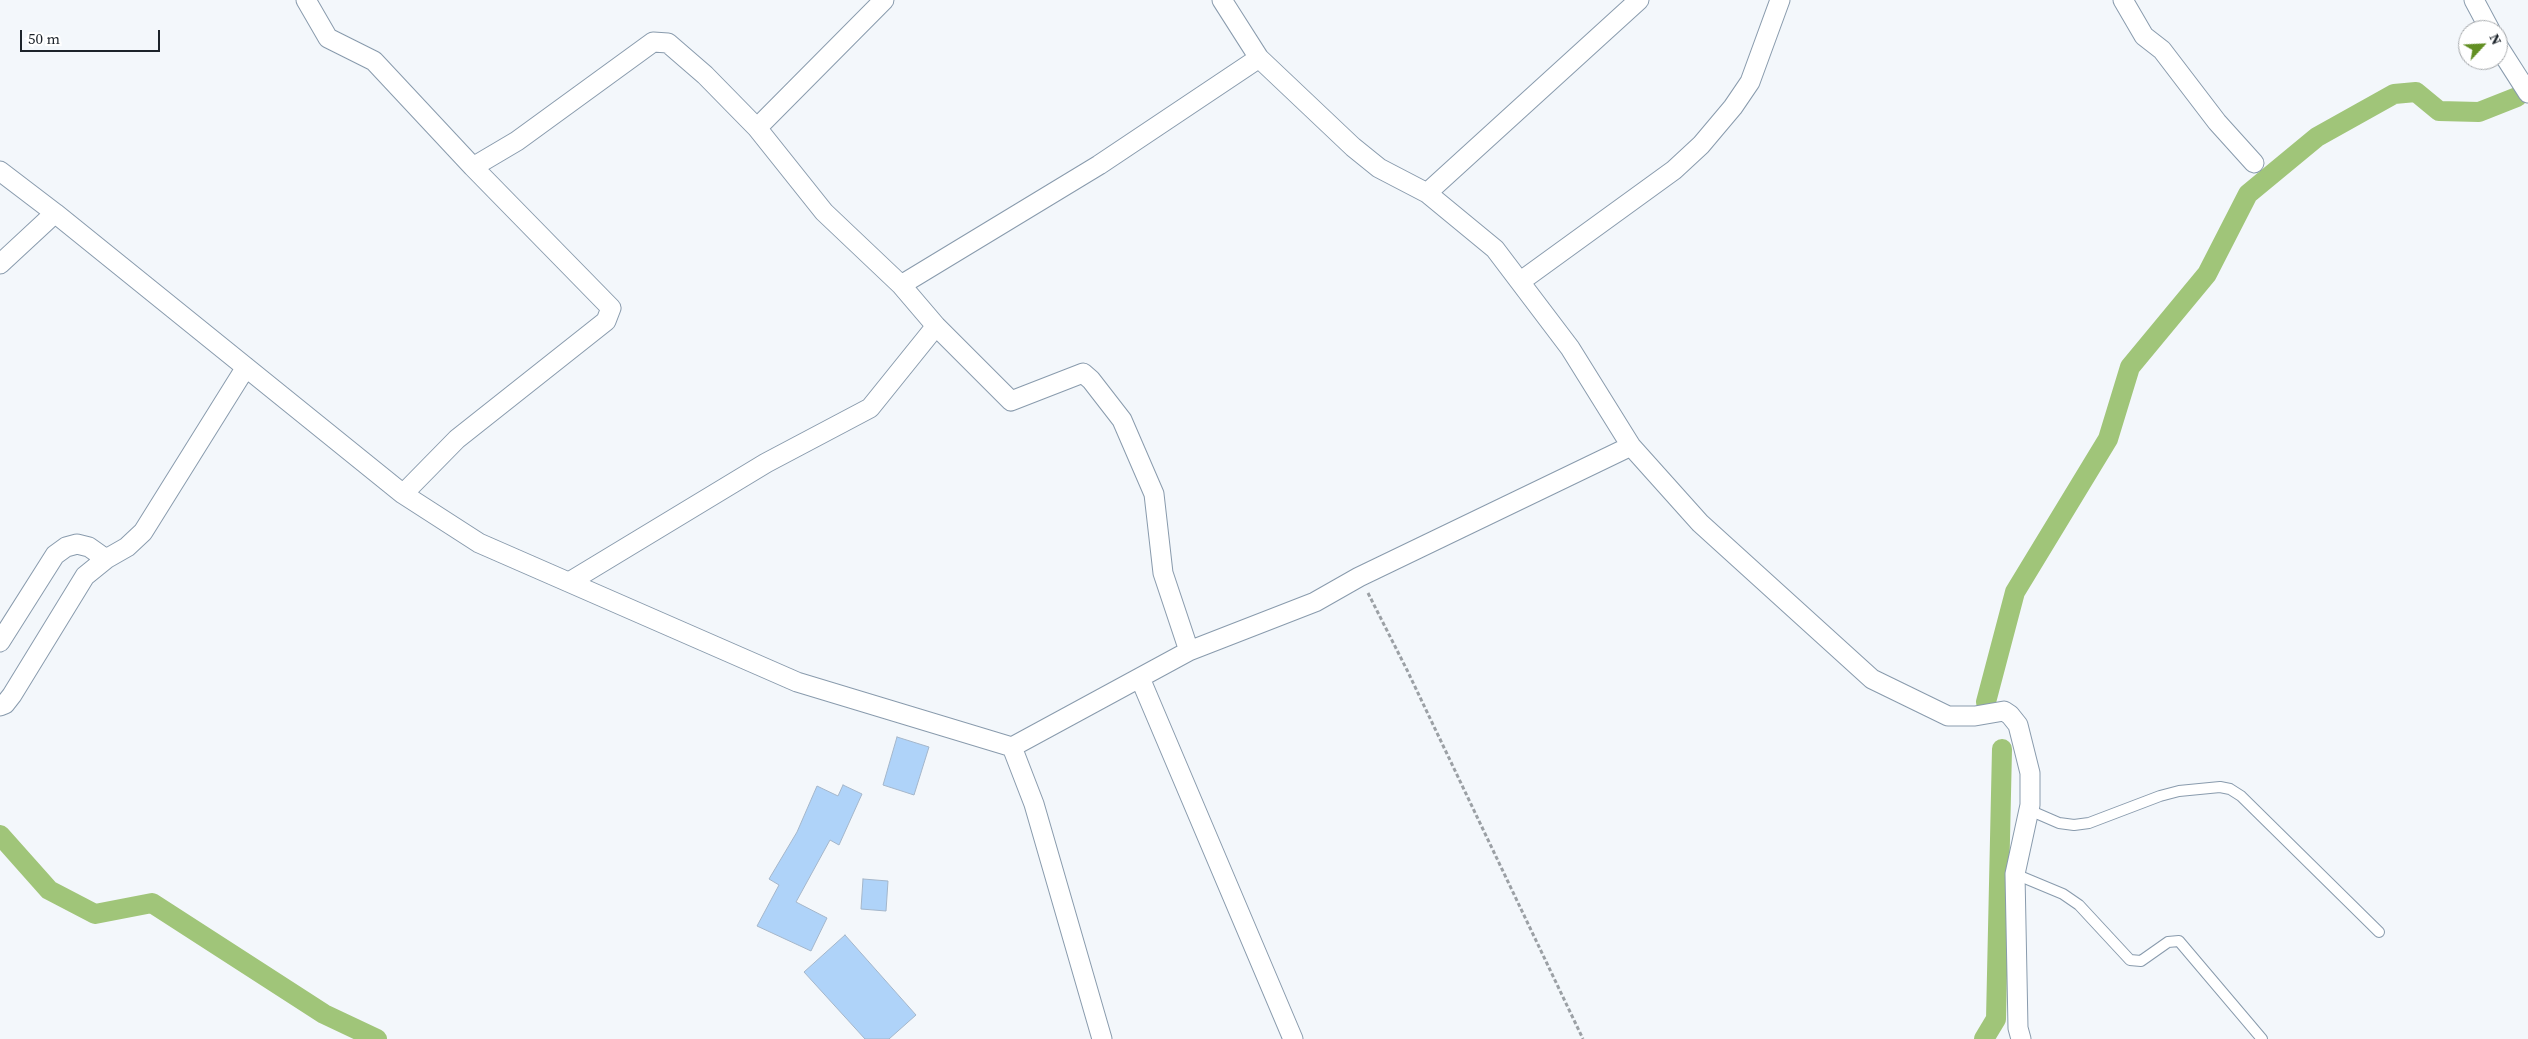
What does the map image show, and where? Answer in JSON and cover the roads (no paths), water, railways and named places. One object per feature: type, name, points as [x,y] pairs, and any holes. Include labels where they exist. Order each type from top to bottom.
[{"type":"street","points":[[306,0],[328,38],[374,61],[473,167],[611,308],[606,321],[457,439],[403,494]]},
{"type":"street","points":[[757,128],[884,0]]},
{"type":"street","points":[[1222,0],[1259,58],[1353,147],[1379,168],[1427,193],[1495,249],[1570,348],[1631,446],[1700,523],[1872,680],[1948,716],[1975,716],[2004,711],[2018,725],[2030,773],[2029,810],[2014,874],[2018,1028],[2021,1039]]},
{"type":"street","points":[[1427,193],[1639,0]]},
{"type":"street","points":[[1521,281],[1674,170],[1701,145],[1733,107],[1750,82],[1780,0]]},
{"type":"street","points":[[2123,0],[2144,36],[2162,50],[2217,122],[2254,162]]},
{"type":"street","points":[[2474,0],[2485,20]]},
{"type":"street","points":[[473,167],[517,141],[653,42],[668,43],[705,75],[757,128],[824,212],[902,285],[936,326],[1011,401],[1083,373],[1091,380],[1122,420],[1154,494],[1164,573],[1189,652]]},
{"type":"street","points":[[902,285],[1099,165],[1259,58]]},
{"type":"street","points":[[2508,62],[2528,93]]},
{"type":"street","points":[[0,171],[56,213],[403,494],[480,543],[571,581],[797,682],[1012,747],[1189,652],[1315,602],[1359,577],[1631,446]]},
{"type":"street","points":[[0,264],[56,213]]},
{"type":"street","points":[[571,581],[766,463],[870,408],[936,326]]},
{"type":"street","points":[[0,706],[12,695],[85,576],[106,559],[127,547],[144,532],[246,368]]},
{"type":"street","points":[[0,642],[55,555],[66,547],[77,544],[89,547],[106,559]]},
{"type":"street","points":[[1140,678],[1293,1039]]},
{"type":"street","points":[[1012,747],[1034,804],[1102,1039]]},
{"type":"lane","points":[[2029,810],[2059,823],[2074,825],[2089,823],[2178,791],[2220,787],[2230,789],[2241,796],[2378,932]]},
{"type":"lane","points":[[2014,874],[2063,894],[2079,905],[2130,960],[2141,961],[2168,942],[2179,941],[2262,1039]]},
{"type":"waterway","points":[[1986,702],[2015,592],[2108,439],[2130,367],[2207,274],[2248,194],[2317,137],[2394,94],[2416,92],[2439,111],[2479,112],[2517,97]]},
{"type":"waterway","points":[[1984,1039],[1996,1019],[2002,749]]},
{"type":"waterway","points":[[0,835],[49,890],[95,914],[152,903],[324,1014],[377,1039]]}]
